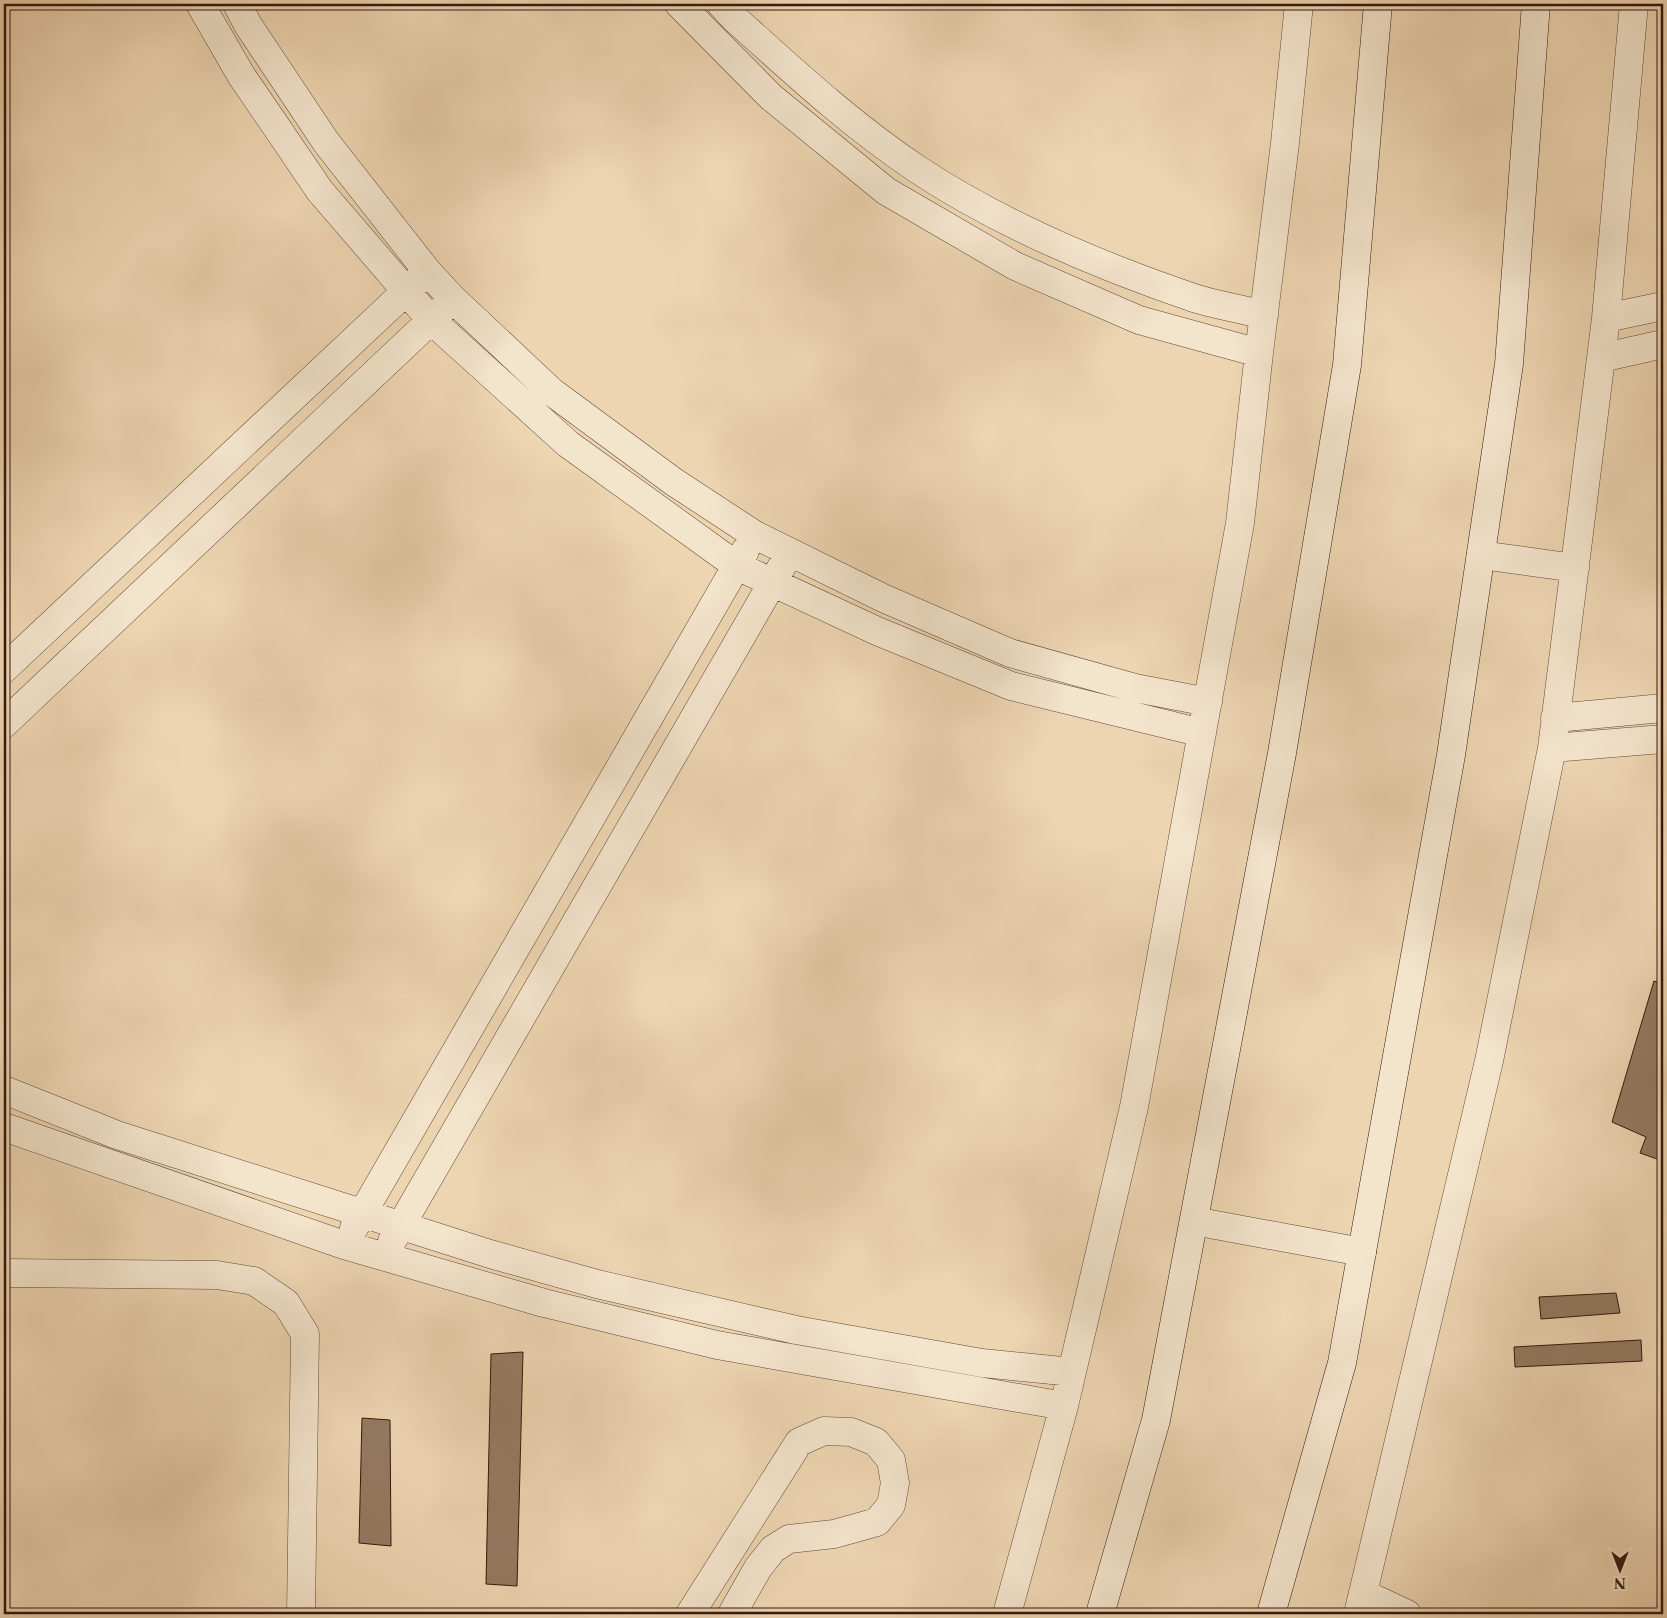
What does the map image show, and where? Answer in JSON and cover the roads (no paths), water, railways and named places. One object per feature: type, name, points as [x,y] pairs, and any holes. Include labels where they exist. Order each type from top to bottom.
[{"type":"street","points":[[200,4],[241,75],[320,191],[431,320],[568,444],[737,566],[877,631],[1011,686],[1202,733]]},
{"type":"street","points":[[237,4],[248,25],[326,142],[427,271],[453,299],[552,392],[674,482],[755,535],[883,598],[1010,653],[1135,688],[1208,702]]},
{"type":"street","points":[[679,4],[771,97],[886,191],[1015,266],[1086,297],[1139,320],[1259,353]]},
{"type":"street","points":[[721,4],[823,99],[917,169],[1004,221],[1104,264],[1195,298],[1264,314]]},
{"type":"street","points":[[1007,1614],[1064,1406],[1134,1107],[1208,702],[1240,523],[1285,144],[1299,4]]},
{"type":"street","points":[[1100,1614],[1156,1420],[1282,753],[1347,365],[1378,4]]},
{"type":"street","points":[[1271,1614],[1342,1363],[1451,755],[1510,364],[1536,4]]},
{"type":"street","points":[[1407,1614],[1361,1604],[1489,1061],[1552,748],[1606,318],[1634,4]]},
{"type":"street","points":[[4,670],[427,271]]},
{"type":"street","points":[[4,724],[453,299]]},
{"type":"street","points":[[1606,318],[1663,306]]},
{"type":"street","points":[[1601,358],[1663,344]]},
{"type":"street","points":[[344,1245],[755,535]]},
{"type":"street","points":[[384,1256],[774,583],[790,552]]},
{"type":"street","points":[[1481,555],[1575,568]]},
{"type":"street","points":[[1555,718],[1663,708]]},
{"type":"street","points":[[1552,748],[1663,739]]},
{"type":"street","points":[[4,1090],[117,1135],[490,1254],[598,1284],[796,1330],[982,1363],[1072,1372]]},
{"type":"street","points":[[4,1127],[344,1245],[544,1303],[717,1345],[1064,1406]]},
{"type":"street","points":[[1194,1221],[1362,1252]]},
{"type":"street","points":[[4,1273],[217,1275],[254,1281],[286,1303],[305,1334],[301,1614]]},
{"type":"street","points":[[690,1614],[799,1442],[824,1431],[851,1432],[876,1442],[891,1460],[895,1482],[891,1505],[877,1522],[834,1534],[788,1539],[773,1549],[758,1568],[732,1614]]}]
